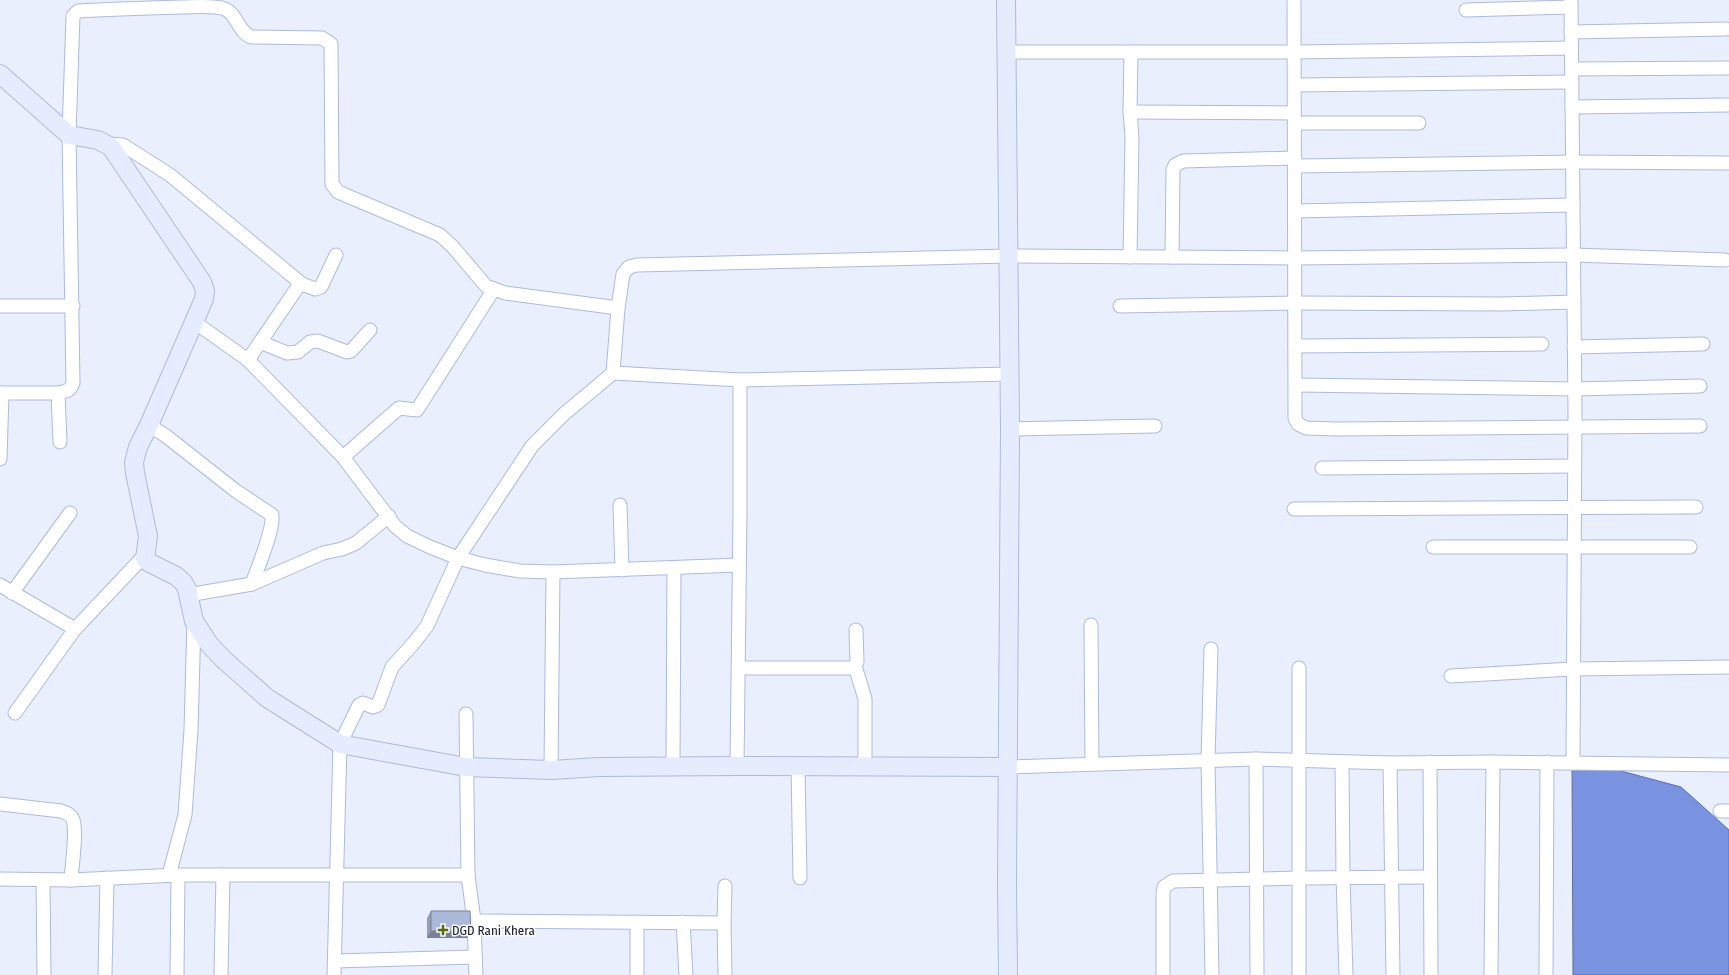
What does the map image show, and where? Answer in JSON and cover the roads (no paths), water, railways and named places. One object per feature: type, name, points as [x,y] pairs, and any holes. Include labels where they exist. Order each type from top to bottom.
[{"type":"street","points":[[1006,0],[1010,374],[1007,884],[1008,975]]},
{"type":"street","points":[[1294,0],[1296,211],[1295,418],[1298,424],[1306,428],[1336,429],[1700,426]]},
{"type":"street","points":[[0,459],[1,393],[58,393],[68,391],[73,382],[73,306],[69,135],[73,16],[74,12],[78,11],[199,4],[230,12],[245,35],[251,37],[322,38],[327,40],[331,44],[332,184],[338,192],[440,234],[486,286],[494,290],[505,293],[618,308]]},
{"type":"street","points":[[1466,10],[1571,4],[1575,426],[1572,669],[1573,763]]},
{"type":"street","points":[[1571,32],[1726,29]]},
{"type":"street","points":[[1006,52],[1294,52],[1572,48]]},
{"type":"street","points":[[1130,257],[1132,137],[1130,112],[1131,52]]},
{"type":"street","points":[[1295,85],[1729,68]]},
{"type":"street","points":[[0,74],[69,135],[98,140],[111,147],[202,282],[205,291],[204,299],[138,447],[134,462],[135,474],[148,536],[145,555],[148,562],[176,576],[183,582],[188,595],[194,622],[191,730],[185,815],[173,875],[177,975]]},
{"type":"street","points":[[1572,107],[1729,105]]},
{"type":"street","points":[[1130,112],[1419,123]]},
{"type":"street","points":[[107,144],[123,145],[170,175],[302,284],[315,289],[321,287],[336,255]]},
{"type":"street","points":[[1172,257],[1173,170],[1175,165],[1182,161],[1728,163]]},
{"type":"street","points":[[1296,211],[1573,205]]},
{"type":"street","points":[[613,373],[618,308],[623,274],[630,267],[637,265],[1008,256],[1295,258],[1573,255],[1725,260]]},
{"type":"street","points":[[248,360],[297,288],[302,284]]},
{"type":"street","points":[[344,457],[399,408],[417,410],[494,290]]},
{"type":"street","points":[[1120,306],[1295,303],[1502,304],[1574,302]]},
{"type":"street","points":[[0,306],[73,306]]},
{"type":"street","points":[[193,321],[248,360],[344,457],[395,526],[407,536],[458,558],[520,572],[622,570],[739,565]]},
{"type":"street","points":[[260,342],[287,353],[298,352],[310,342],[318,341],[347,352],[351,351],[370,330]]},
{"type":"street","points":[[1295,346],[1542,344]]},
{"type":"street","points":[[1574,347],[1703,344]]},
{"type":"street","points":[[334,975],[340,744],[359,705],[363,703],[373,706],[378,705],[392,667],[427,626],[458,558],[532,446],[564,414],[613,373],[740,380],[1010,374]]},
{"type":"street","points":[[737,766],[739,668],[740,380]]},
{"type":"street","points":[[1296,385],[1574,389],[1700,386]]},
{"type":"street","points":[[58,393],[60,442]]},
{"type":"street","points":[[149,425],[166,436],[236,491],[272,515],[269,534],[252,584]]},
{"type":"street","points":[[1010,430],[1155,426]]},
{"type":"street","points":[[1322,468],[1574,466]]},
{"type":"street","points":[[620,505],[622,570]]},
{"type":"street","points":[[1294,509],[1696,507]]},
{"type":"street","points":[[12,593],[70,513]]},
{"type":"street","points":[[188,595],[252,584],[323,553],[342,549],[356,543],[389,516]]},
{"type":"street","points":[[1433,547],[1690,547]]},
{"type":"street","points":[[15,713],[74,629],[145,555]]},
{"type":"street","points":[[674,568],[674,767]]},
{"type":"street","points":[[551,770],[554,572]]},
{"type":"street","points":[[0,585],[74,629]]},
{"type":"street","points":[[194,622],[209,644],[244,679],[267,698],[340,744],[466,767],[551,770],[737,766],[1008,767],[1256,759],[1342,763],[1547,762],[1729,765]]},
{"type":"street","points":[[1090,625],[1092,764]]},
{"type":"street","points":[[856,630],[857,662],[855,666],[865,699],[865,767]]},
{"type":"street","points":[[1211,649],[1208,760],[1212,975]]},
{"type":"street","points":[[739,668],[843,669],[853,668],[855,666]]},
{"type":"street","points":[[1452,676],[1572,669],[1729,667]]},
{"type":"street","points":[[1299,668],[1299,975]]},
{"type":"street","points":[[466,714],[468,875],[474,921],[474,957],[476,975]]},
{"type":"street","points":[[1256,759],[1257,975]]},
{"type":"street","points":[[1430,762],[1431,975]]},
{"type":"street","points":[[1491,975],[1493,762]]},
{"type":"street","points":[[1546,975],[1547,762]]},
{"type":"street","points":[[1342,763],[1346,975]]},
{"type":"street","points":[[1390,763],[1393,975]]},
{"type":"street","points":[[798,767],[800,878]]},
{"type":"street","points":[[0,804],[61,811],[70,814],[73,819],[74,830],[71,880]]},
{"type":"street","points":[[0,879],[71,880],[173,875],[468,875]]},
{"type":"street","points":[[221,975],[223,875]]},
{"type":"street","points":[[1163,975],[1163,894],[1164,887],[1173,881],[1210,881],[1257,878],[1430,877]]},
{"type":"street","points":[[105,975],[107,878]]},
{"type":"street","points":[[43,880],[44,975]]},
{"type":"street","points":[[725,886],[725,975]]},
{"type":"street","points":[[474,921],[724,923]]},
{"type":"street","points":[[636,922],[637,975]]},
{"type":"street","points":[[683,922],[686,975]]},
{"type":"street","points":[[335,961],[474,957]]},
{"type":"water","points":[[1572,758],[1681,787],[1729,830],[1729,975],[1573,975]]},
{"type":"place","name":"DGD Rani Khera","points":[[443,930]]}]
